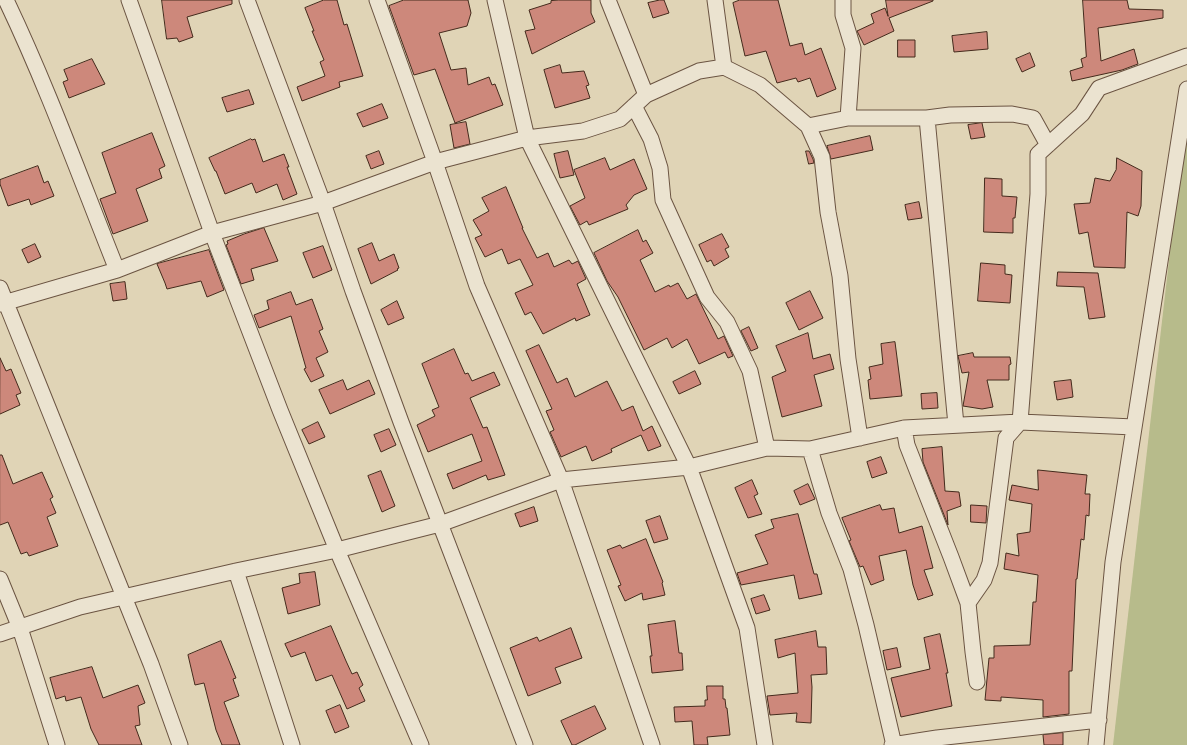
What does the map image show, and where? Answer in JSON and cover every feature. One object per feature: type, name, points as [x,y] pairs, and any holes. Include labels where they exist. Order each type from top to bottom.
[{"type":"street","points":[[6,0],[28,46],[47,92],[117,270]]},
{"type":"street","points":[[129,0],[212,233],[277,402],[337,550],[421,745]]},
{"type":"street","points":[[247,0],[323,203],[353,291],[525,745]]},
{"type":"street","points":[[377,0],[435,162],[477,286],[561,480],[652,745]]},
{"type":"street","points":[[495,0],[527,138],[689,467],[747,628],[765,745]]},
{"type":"street","points":[[608,0],[646,95]]},
{"type":"street","points":[[715,0],[724,67]]},
{"type":"street","points":[[843,0],[844,15],[853,48],[848,118]]},
{"type":"street","points":[[968,603],[984,580],[990,563],[1006,438],[1020,422],[1038,194],[1038,154],[1082,114],[1099,88],[1187,56]]},
{"type":"street","points":[[3,303],[117,270],[212,233],[323,203],[435,162],[527,138],[583,131],[620,119],[646,95],[699,71],[724,67],[760,85],[808,126],[822,157],[828,212],[840,276],[848,359],[860,438]]},
{"type":"street","points":[[1096,745],[1112,562],[1187,89]]},
{"type":"street","points":[[634,106],[651,139],[660,168],[663,200],[707,297],[728,322],[750,371],[767,448]]},
{"type":"street","points":[[808,126],[848,118],[926,118],[950,115],[1012,114],[1033,118],[1048,145]]},
{"type":"street","points":[[926,118],[956,425]]},
{"type":"street","points":[[0,288],[3,303],[151,664],[180,745]]},
{"type":"street","points":[[0,634],[80,607],[236,571],[337,550],[440,524],[561,480],[689,467],[767,448],[810,450],[904,428],[1020,422],[1134,427]]},
{"type":"street","points":[[904,428],[907,445],[968,603],[977,682]]},
{"type":"street","points":[[810,450],[829,513],[851,569],[864,618],[893,745],[937,738],[1098,720]]},
{"type":"street","points":[[236,571],[292,745]]},
{"type":"street","points":[[0,578],[20,628],[57,745]]},
{"type":"green space","points":[[1187,105],[1187,745],[1113,745]]},
{"type":"building","points":[[162,0],[232,0],[232,4],[187,17],[193,37],[179,42],[177,38],[167,39]]},
{"type":"building","points":[[324,0],[337,0],[344,25],[347,24],[363,76],[339,82],[340,87],[302,101],[297,87],[325,76],[320,62],[324,60],[312,31],[314,31],[305,8]]},
{"type":"building","points":[[404,0],[468,0],[471,13],[467,26],[439,33],[451,70],[466,68],[468,85],[489,77],[492,85],[495,84],[503,105],[455,123],[435,69],[414,75],[389,6]]},
{"type":"building","points":[[591,0],[591,13],[595,22],[532,54],[525,31],[535,29],[529,10],[551,3],[551,1]]},
{"type":"building","points":[[664,0],[669,13],[653,18],[648,3]]},
{"type":"building","points":[[740,0],[778,0],[790,46],[802,43],[805,55],[821,48],[836,89],[817,97],[810,78],[798,82],[796,78],[777,83],[766,51],[745,56],[733,3]]},
{"type":"building","points":[[886,0],[933,1],[889,18],[894,31],[864,45],[857,31],[874,23],[871,14],[885,8],[888,16]]},
{"type":"building","points":[[1083,0],[1127,0],[1129,9],[1163,10],[1163,18],[1098,28],[1101,61],[1134,49],[1138,64],[1122,70],[1072,81],[1070,71],[1083,67],[1081,59],[1086,57]]},
{"type":"building","points":[[987,32],[988,49],[954,52],[952,36]]},
{"type":"building","points":[[898,40],[915,40],[915,57],[898,57]]},
{"type":"building","points":[[1030,53],[1035,66],[1022,72],[1016,59]]},
{"type":"building","points":[[92,59],[105,84],[69,98],[63,82],[68,80],[64,70]]},
{"type":"building","points":[[560,65],[562,73],[584,71],[589,85],[586,86],[590,98],[555,108],[544,70]]},
{"type":"building","points":[[249,90],[254,104],[227,112],[222,98]]},
{"type":"building","points":[[382,104],[388,118],[363,127],[357,114]]},
{"type":"building","points":[[466,122],[470,144],[454,148],[450,125]]},
{"type":"building","points":[[982,123],[985,137],[971,139],[968,125]]},
{"type":"building","points":[[152,133],[165,166],[159,169],[162,178],[136,189],[148,221],[113,234],[100,199],[116,193],[102,153]]},
{"type":"building","points":[[870,136],[873,150],[831,159],[827,146]]},
{"type":"building","points":[[251,139],[255,139],[263,162],[284,154],[297,194],[283,200],[277,184],[256,193],[252,183],[225,194],[209,158]]},
{"type":"building","points":[[379,151],[384,164],[371,169],[366,156]]},
{"type":"building","points":[[568,151],[574,175],[560,178],[554,154]]},
{"type":"building","points":[[806,151],[809,151],[814,163],[809,164]]},
{"type":"building","points":[[605,158],[610,170],[634,159],[647,189],[634,195],[626,205],[628,209],[589,225],[587,221],[580,225],[570,206],[585,198],[574,170]]},
{"type":"building","points":[[1117,158],[1142,171],[1141,206],[1138,216],[1127,212],[1125,268],[1094,267],[1088,232],[1079,234],[1074,204],[1090,203],[1095,178],[1110,181],[1116,170]]},
{"type":"building","points":[[38,166],[44,183],[48,181],[54,196],[31,205],[29,199],[8,206],[0,180]]},
{"type":"building","points":[[985,178],[1002,179],[1002,196],[1017,197],[1015,218],[1013,218],[1013,233],[984,232]]},
{"type":"building","points":[[506,187],[522,228],[537,258],[548,253],[554,267],[569,260],[572,264],[578,261],[586,279],[577,284],[590,315],[576,321],[575,318],[543,334],[531,312],[525,315],[515,293],[533,285],[520,259],[508,264],[502,249],[485,257],[475,238],[482,235],[473,220],[489,211],[482,198]]},
{"type":"building","points":[[919,202],[922,218],[908,220],[905,205]]},
{"type":"building","points":[[264,228],[278,261],[251,269],[254,280],[241,284],[226,245],[228,244],[227,241]]},
{"type":"building","points":[[638,230],[643,242],[646,240],[653,253],[640,260],[655,292],[669,285],[670,287],[678,283],[687,299],[696,294],[718,339],[724,336],[733,356],[728,358],[725,352],[699,364],[687,339],[672,348],[667,338],[644,350],[618,297],[607,281],[594,253]]},
{"type":"building","points":[[722,234],[729,247],[725,249],[729,257],[714,266],[711,260],[707,262],[699,245]]},
{"type":"building","points":[[372,243],[379,261],[394,254],[399,268],[397,269],[398,270],[371,284],[358,249]]},
{"type":"building","points":[[35,244],[41,257],[28,263],[22,250]]},
{"type":"building","points":[[323,246],[332,270],[313,278],[303,253]]},
{"type":"building","points":[[209,250],[224,290],[207,297],[201,281],[167,289],[157,264]]},
{"type":"building","points":[[981,263],[1005,265],[1005,274],[1012,275],[1010,303],[978,301]]},
{"type":"building","points":[[1058,272],[1098,273],[1105,317],[1089,319],[1084,287],[1057,286]]},
{"type":"building","points":[[125,282],[127,299],[113,301],[110,284]]},
{"type":"building","points":[[810,291],[823,318],[799,330],[786,303]]},
{"type":"building","points":[[291,292],[296,305],[312,299],[323,329],[319,331],[328,352],[316,358],[324,376],[311,382],[304,369],[306,368],[291,316],[259,328],[254,315],[269,309],[267,301]]},
{"type":"building","points":[[397,301],[404,318],[388,325],[381,310]]},
{"type":"building","points":[[749,327],[758,348],[751,351],[741,331]]},
{"type":"building","points":[[808,333],[813,359],[830,354],[834,369],[814,375],[822,406],[782,417],[772,377],[786,371],[776,346]]},
{"type":"building","points":[[895,342],[902,396],[870,399],[868,380],[871,379],[869,367],[883,364],[881,344]]},
{"type":"building","points":[[539,345],[557,383],[567,378],[575,397],[607,381],[622,411],[633,406],[643,431],[652,426],[661,446],[648,451],[641,435],[611,449],[612,452],[592,461],[586,446],[561,457],[550,432],[554,430],[546,411],[552,409],[526,351]]},
{"type":"building","points":[[454,349],[465,374],[468,373],[472,381],[494,372],[500,385],[470,398],[483,428],[487,427],[505,475],[488,480],[486,475],[453,489],[447,474],[482,461],[472,434],[428,452],[417,425],[435,416],[432,410],[439,407],[422,364]]},
{"type":"building","points":[[973,353],[974,357],[1010,357],[1011,364],[1009,365],[1009,380],[987,380],[993,407],[982,409],[963,406],[969,372],[962,373],[958,356]]},
{"type":"building","points":[[0,358],[6,371],[11,369],[21,393],[16,395],[20,405],[0,414]]},
{"type":"building","points":[[695,371],[701,384],[679,394],[673,382]]},
{"type":"building","points":[[343,380],[347,390],[369,380],[375,394],[330,414],[319,390]]},
{"type":"building","points":[[1071,380],[1073,397],[1057,400],[1054,382]]},
{"type":"building","points":[[937,393],[938,408],[922,409],[921,394]]},
{"type":"building","points":[[318,422],[325,437],[309,444],[302,430]]},
{"type":"building","points":[[389,429],[396,445],[381,452],[374,435]]},
{"type":"building","points":[[942,447],[945,491],[959,492],[961,506],[947,511],[948,525],[923,462],[922,449]]},
{"type":"building","points":[[0,455],[2,455],[13,484],[42,472],[53,497],[50,499],[56,513],[47,517],[58,546],[29,556],[27,552],[21,554],[8,522],[0,525]]},
{"type":"building","points":[[881,457],[887,473],[872,478],[867,462]]},
{"type":"building","points":[[1038,470],[1087,475],[1085,494],[1090,494],[1089,516],[1086,515],[1084,540],[1081,539],[1076,579],[1072,671],[1069,671],[1069,714],[1043,717],[1043,700],[1001,697],[1001,701],[985,700],[989,658],[994,658],[994,646],[1030,645],[1033,602],[1036,602],[1038,575],[1004,569],[1006,553],[1019,556],[1017,534],[1030,532],[1032,504],[1009,500],[1012,485],[1038,490]]},
{"type":"building","points":[[381,471],[395,506],[382,512],[368,476]]},
{"type":"building","points":[[752,480],[758,494],[754,496],[762,514],[748,518],[735,488]]},
{"type":"building","points":[[808,484],[815,499],[800,505],[794,491]]},
{"type":"building","points":[[880,505],[882,510],[894,508],[899,533],[922,526],[933,568],[924,570],[933,595],[918,600],[913,585],[906,550],[879,556],[884,580],[871,585],[863,566],[860,567],[849,541],[851,540],[842,518]]},
{"type":"building","points":[[971,505],[987,506],[986,523],[971,522]]},
{"type":"building","points":[[534,507],[538,521],[520,527],[515,514]]},
{"type":"building","points":[[798,514],[814,574],[817,574],[822,594],[799,599],[794,575],[741,585],[737,573],[768,564],[755,535],[774,528],[771,520]]},
{"type":"building","points":[[660,516],[668,539],[654,543],[646,521]]},
{"type":"building","points":[[646,539],[663,582],[665,595],[643,600],[642,593],[625,601],[618,586],[621,585],[607,550],[620,545],[622,548]]},
{"type":"building","points":[[315,572],[320,605],[288,614],[282,588],[300,583],[299,574]]},
{"type":"building","points":[[764,595],[770,610],[756,614],[751,599]]},
{"type":"building","points":[[675,621],[679,653],[682,653],[683,670],[652,673],[650,656],[652,656],[648,625]]},
{"type":"building","points":[[331,626],[352,674],[357,672],[363,685],[359,688],[365,701],[347,709],[332,675],[316,681],[305,652],[291,657],[285,644]]},
{"type":"building","points":[[571,628],[582,658],[555,668],[561,683],[528,696],[510,648],[537,637],[539,641]]},
{"type":"building","points":[[816,631],[818,647],[826,647],[827,674],[811,675],[811,723],[796,722],[797,713],[770,715],[767,696],[798,693],[795,653],[778,658],[775,640]]},
{"type":"building","points":[[940,634],[948,673],[946,673],[952,706],[901,717],[891,678],[930,669],[924,638]]},
{"type":"building","points":[[221,641],[236,678],[233,679],[239,696],[224,702],[240,745],[222,745],[216,730],[204,683],[195,685],[188,655]]},
{"type":"building","points":[[897,648],[901,667],[887,670],[883,651]]},
{"type":"building","points":[[92,667],[103,698],[138,685],[145,703],[138,706],[140,725],[135,726],[142,745],[99,745],[91,729],[81,697],[66,701],[65,696],[56,699],[50,678]]},
{"type":"building","points":[[707,686],[723,686],[723,699],[725,699],[727,708],[730,735],[707,737],[708,745],[694,745],[692,721],[675,722],[674,707],[705,706],[705,700],[707,700]]},
{"type":"building","points":[[340,705],[349,727],[335,733],[326,711]]},
{"type":"building","points":[[595,706],[606,729],[575,745],[572,745],[561,721]]},
{"type":"building","points":[[1063,733],[1063,745],[1044,745],[1043,735]]}]
